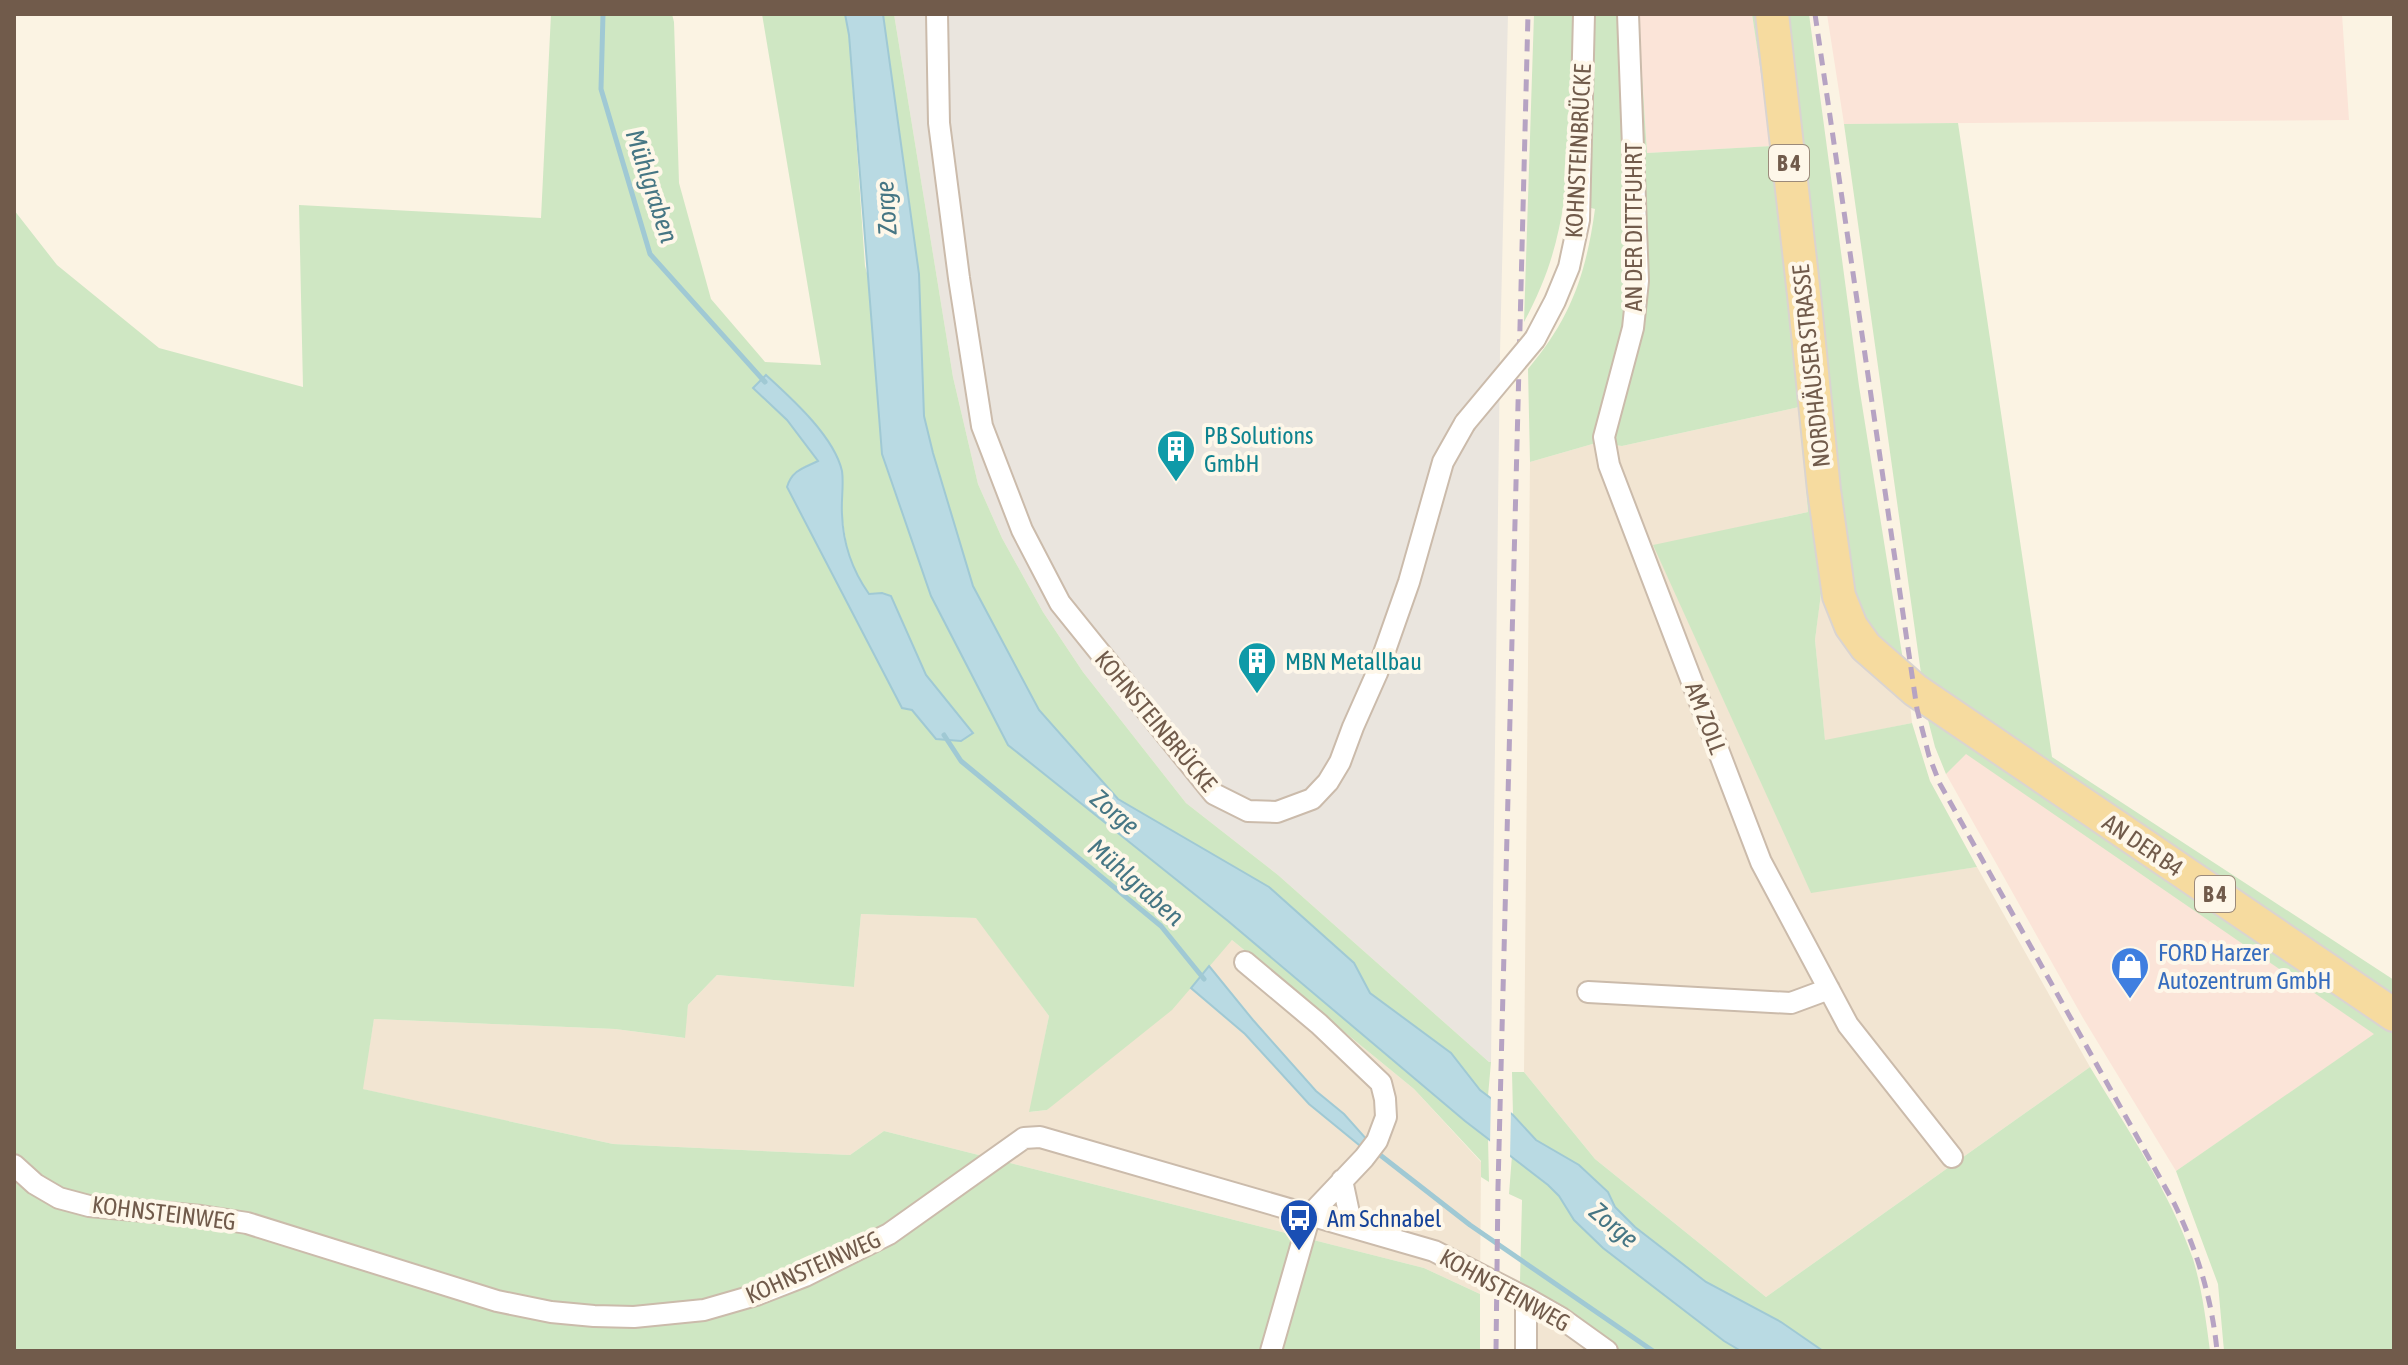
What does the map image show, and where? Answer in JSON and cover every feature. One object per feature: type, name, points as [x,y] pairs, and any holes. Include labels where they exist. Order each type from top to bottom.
[{"type":"main road","name":"NORDHÄUSER STRASSE","points":[[1772,14],[1824,490],[1839,596],[1851,626],[1866,647],[1915,690]]},
{"type":"main road","name":"AN DER B4","points":[[1915,690],[2383,1007]]},
{"type":"street","name":"KOHNSTEINBRÜCKE","points":[[937,14],[939,123],[982,426],[1022,530],[1060,603],[1214,794],[1248,811],[1277,812],[1312,799],[1328,782],[1340,762],[1409,582],[1443,462],[1465,423],[1535,339],[1569,267],[1580,199],[1584,14]]},
{"type":"street","name":"AN DER DITTFUHRT","points":[[1604,437],[1633,328],[1638,281],[1628,14]]},
{"type":"street","name":"AM ZOLL","points":[[1604,437],[1609,465],[1761,862],[1848,1025],[1952,1157]]},
{"type":"street","points":[[1245,962],[1319,1024],[1381,1083],[1385,1099],[1386,1117],[1377,1141],[1310,1215],[1271,1351]]},
{"type":"street","points":[[1588,992],[1791,1003],[1829,989]]},
{"type":"street","name":"KOHNSTEINWEG","points":[[14,1165],[35,1184],[59,1198],[89,1206],[247,1223],[497,1301],[551,1312],[634,1317],[704,1310],[805,1276],[889,1234],[1024,1138],[1040,1137],[1434,1251],[1561,1318],[1607,1351]]},
{"type":"street","points":[[1342,1180],[1352,1227]]},
{"type":"street","points":[[1526,1298],[1526,1351]]},
{"type":"shaded area","points":[[894,14],[1508,14],[1500,353],[1491,1062],[1278,875],[1186,803],[1083,672],[1043,612],[1002,538],[978,484],[953,377]]},
{"type":"shaded area","points":[[1638,14],[1752,14],[1773,146],[1647,153]]},
{"type":"shaded area","points":[[1827,14],[2342,14],[2349,120],[1844,124]]},
{"type":"shaded area","points":[[1799,407],[1808,512],[1654,546],[1811,892],[1977,867],[2090,1067],[1766,1297],[1595,1159],[1524,1072],[1530,462],[1596,443],[1622,446]]},
{"type":"shaded area","points":[[1822,584],[1910,704],[1912,723],[1825,741],[1815,640]]},
{"type":"shaded area","points":[[1966,753],[2375,1034],[2176,1171],[2083,1018],[1946,774]]},
{"type":"shaded area","points":[[861,914],[977,918],[1049,1016],[1030,1112],[1047,1110],[1232,940],[1414,1089],[1481,1162],[1480,1294],[1424,1268],[884,1131],[850,1155],[613,1144],[362,1089],[374,1019],[615,1029],[684,1038],[688,1005],[717,975],[854,987]]},
{"type":"shaded area","points":[[1520,1281],[1621,1351],[1518,1351]]},
{"type":"green space","points":[[551,14],[672,14],[679,183],[711,299],[765,362],[821,365],[762,14],[845,14],[865,266],[985,700],[1008,745],[1228,921],[1488,1138],[1489,1182],[1481,1177],[1481,1161],[1414,1089],[1232,940],[1172,1010],[1047,1110],[1029,1112],[1049,1016],[976,918],[861,914],[854,987],[717,975],[688,1005],[685,1038],[615,1029],[374,1019],[363,1089],[613,1144],[850,1155],[884,1131],[1424,1268],[1480,1294],[1480,1351],[14,1351],[14,210],[57,265],[159,348],[303,387],[299,205],[541,218]],"holes":[[[766,375],[842,471],[842,516],[849,559],[869,595],[882,593],[891,596],[926,675],[973,733],[962,741],[936,739],[912,710],[787,487],[795,473],[818,461],[787,420],[753,388]]]},
{"type":"green space","points":[[883,14],[894,14],[953,377],[978,484],[1002,538],[1043,612],[1083,672],[1186,803],[1278,875],[1491,1062],[1488,1096],[1480,1091],[1451,1053],[1370,993],[1354,963],[1269,887],[1118,799],[1039,710],[973,586],[924,416],[919,274]]},
{"type":"green space","points":[[1534,14],[1638,14],[1647,153],[1772,146],[1752,14],[1809,14],[1859,386],[1910,704],[1822,586],[1815,640],[1825,740],[1912,723],[1930,781],[1977,867],[1811,893],[1653,545],[1808,512],[1799,407],[1622,446],[1596,443],[1530,462],[1528,369],[1555,332],[1574,294],[1587,254],[1595,209],[1564,201],[1550,263],[1524,322]]},
{"type":"green space","points":[[1958,123],[2052,757],[2394,980],[2394,1351],[2224,1351],[2218,1284],[2176,1171],[2374,1034],[1966,754],[1946,774],[1935,747],[1927,716],[1844,124]]},
{"type":"green space","points":[[2090,1067],[2146,1160],[2183,1233],[2199,1282],[2210,1351],[1823,1351],[1781,1322],[1706,1282],[1635,1227],[1615,1207],[1608,1192],[1579,1165],[1536,1140],[1513,1115],[1512,1072],[1524,1072],[1595,1159],[1766,1297]]},
{"type":"green space","points":[[1512,1155],[1559,1196],[1574,1220],[1741,1351],[1621,1351],[1520,1281],[1522,1200],[1509,1194]]},
{"type":"water","name":"Zorge","points":[[845,14],[883,14],[919,274],[924,416],[973,586],[1039,710],[1118,799],[1269,887],[1354,963],[1370,993],[1451,1053],[1480,1090],[1513,1115],[1536,1140],[1579,1165],[1608,1192],[1615,1207],[1635,1227],[1706,1282],[1781,1322],[1823,1351],[1741,1351],[1724,1341],[1603,1248],[1574,1220],[1548,1185],[1465,1121],[1228,921],[1008,745],[931,596],[882,454]]},
{"type":"water","points":[[766,375],[810,418],[830,444],[843,476],[844,536],[853,566],[869,594],[891,596],[926,675],[973,733],[961,741],[936,739],[912,710],[902,708],[787,487],[795,473],[818,461],[787,420],[753,388]]},
{"type":"water","points":[[1209,966],[1316,1091],[1344,1114],[1369,1142],[1364,1149],[1309,1104],[1245,1034],[1191,988]]},
{"type":"pier","points":[[1491,1093],[1511,1108],[1510,1159],[1490,1144]]},
{"type":"waterway","name":"Mühlgraben","points":[[603,14],[601,89],[650,254],[765,382]]},
{"type":"waterway","name":"Mühlgraben","points":[[944,735],[961,761],[1161,926],[1204,979]]},
{"type":"waterway","points":[[1375,1151],[1470,1225],[1653,1351]]},
{"type":"railway","points":[[1496,1351],[1528,14]]},
{"type":"railway","points":[[1815,14],[1917,709],[1929,756],[1940,784],[2174,1203],[2202,1275],[2217,1351]]},
{"type":"place","name":"PB Solutions GmbH","points":[[1176,483]]},
{"type":"place","name":"MBN Metallbau","points":[[1257,695]]},
{"type":"place","name":"FORD Harzer Autozentrum GmbH","points":[[2130,1000]]},
{"type":"place","name":"Am Schnabel","points":[[1299,1252]]}]
